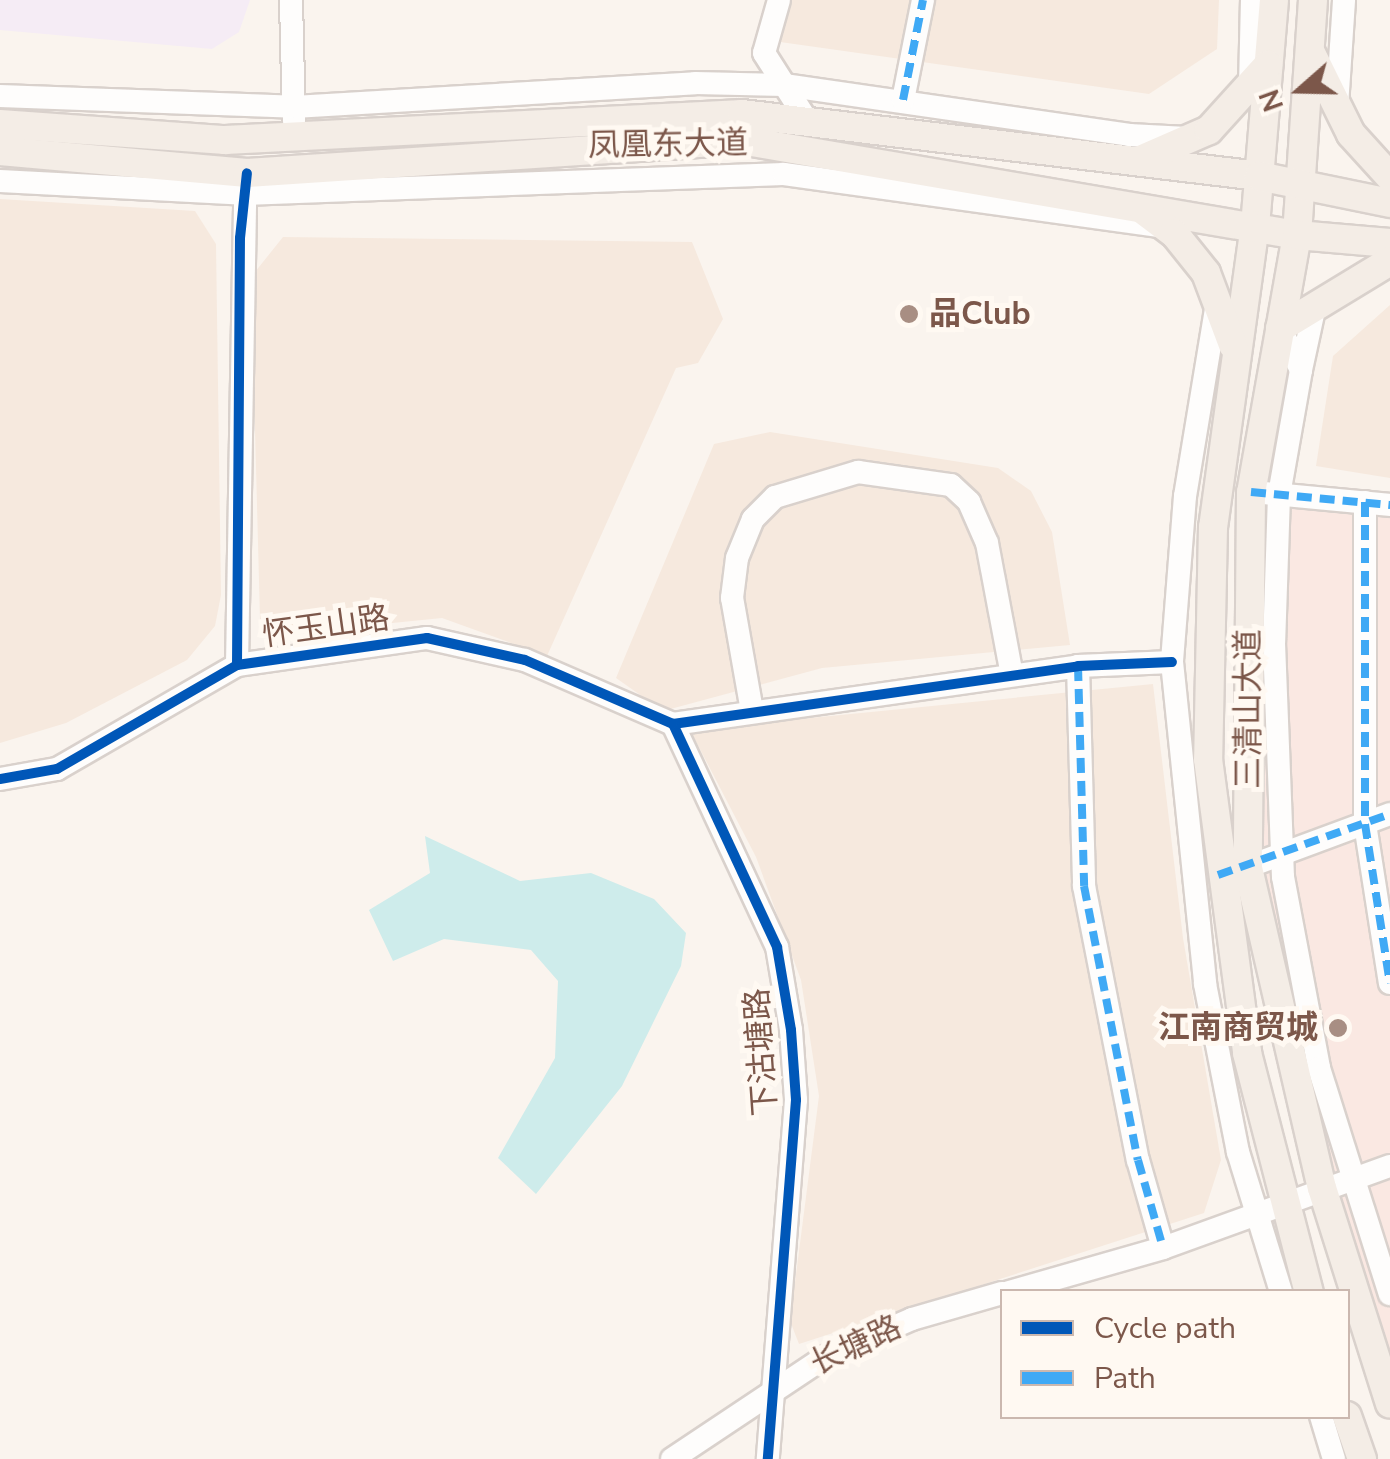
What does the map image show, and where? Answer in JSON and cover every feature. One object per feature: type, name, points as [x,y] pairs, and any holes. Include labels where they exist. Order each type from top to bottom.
[{"type":"main road","name":"三清山大道","points":[[1274,0],[1255,225],[1234,347],[1206,661],[1218,875],[1248,1053],[1308,1289]]},
{"type":"main road","name":"三清山大道","points":[[1313,0],[1298,234],[1250,492],[1248,868],[1322,1188],[1390,1404]]},
{"type":"main road","points":[[1310,50],[1351,134],[1390,177]]},
{"type":"main road","points":[[1139,161],[1209,130],[1268,65]]},
{"type":"main road","name":"凤凰东大道","points":[[0,124],[294,139],[742,114],[1259,176],[1390,202]]},
{"type":"main road","name":"凤凰东大道","points":[[0,151],[245,184],[740,140],[1298,234],[1390,243]]},
{"type":"main road","points":[[1138,206],[1166,227],[1206,273],[1234,347]]},
{"type":"main road","points":[[1280,328],[1390,261]]},
{"type":"main road","points":[[1348,1419],[1362,1459]]},
{"type":"street","points":[[290,0],[294,139]]},
{"type":"street","points":[[779,0],[764,53],[808,122]]},
{"type":"street","points":[[903,100],[924,0]]},
{"type":"street","points":[[1250,87],[1252,0]]},
{"type":"street","points":[[1337,106],[1344,0]]},
{"type":"street","points":[[0,96],[294,107],[695,82],[784,85],[1129,136],[1191,138]]},
{"type":"street","points":[[0,181],[245,184],[784,174],[1166,227]]},
{"type":"street","points":[[238,665],[245,184]]},
{"type":"street","points":[[1217,303],[1185,496],[1172,662],[1206,984],[1257,1213],[1280,1289]]},
{"type":"street","points":[[1315,304],[1279,494],[1274,643],[1284,852],[1293,944],[1350,1179],[1390,1294]]},
{"type":"street","points":[[1280,328],[1301,370]]},
{"type":"street","points":[[752,711],[732,598],[737,558],[753,520],[792,490],[858,472],[951,485],[969,502],[986,543],[1012,676]]},
{"type":"street","points":[[1250,492],[1390,505]]},
{"type":"street","points":[[1365,502],[1365,824],[1390,983]]},
{"type":"street","name":"怀玉山路","points":[[0,779],[56,769],[238,665],[427,638],[526,660],[673,724]]},
{"type":"street","points":[[673,724],[1078,666],[1172,662]]},
{"type":"street","points":[[1078,666],[1084,886],[1138,1160],[1162,1248]]},
{"type":"street","name":"下沽塘路","points":[[673,724],[778,948],[792,1030],[796,1100],[768,1392],[768,1459]]},
{"type":"street","points":[[1218,875],[1248,868],[1390,814]]},
{"type":"street","name":"长塘路","points":[[1017,1289],[1162,1248],[1390,1166]]},
{"type":"street","name":"长塘路","points":[[672,1459],[824,1357],[912,1319],[1000,1294]]},
{"type":"street","points":[[1322,1419],[1334,1459]]},
{"type":"shaded area","points":[[0,0],[250,0],[239,32],[212,49],[0,30]]},
{"type":"shaded area","points":[[785,0],[1219,0],[1217,49],[1149,94],[773,41]]},
{"type":"shaded area","points":[[0,199],[195,211],[216,244],[221,595],[215,626],[187,660],[66,723],[0,743]]},
{"type":"shaded area","points":[[283,237],[692,242],[723,319],[698,363],[676,368],[547,656],[442,618],[293,633],[260,619],[251,277]]},
{"type":"shaded area","points":[[1390,305],[1390,478],[1316,466],[1333,356]]},
{"type":"shaded area","points":[[770,432],[998,468],[1031,491],[1052,532],[1070,645],[822,668],[663,711],[616,678],[714,444]]},
{"type":"shaded area","name":"江南商贸城","points":[[1251,492],[1390,510],[1390,1402],[1248,868]]},
{"type":"shaded area","points":[[1153,684],[1183,938],[1221,1160],[1204,1213],[799,1344],[790,1321],[819,1096],[801,980],[756,857],[690,730]]},
{"type":"water","points":[[425,836],[520,881],[591,873],[654,899],[686,933],[681,966],[622,1086],[536,1194],[498,1158],[555,1058],[558,981],[531,950],[444,939],[393,961],[369,910],[430,873]]},
{"type":"marked path","points":[[903,100],[923,0]]},
{"type":"marked path","points":[[1251,492],[1390,505]]},
{"type":"marked path","points":[[1365,502],[1365,824],[1390,983]]},
{"type":"marked path","points":[[1078,666],[1084,886],[1138,1160],[1163,1248]]},
{"type":"marked path","points":[[1218,875],[1390,814]]},
{"type":"cycle path","points":[[237,665],[240,238],[247,173]]},
{"type":"cycle path","points":[[0,779],[57,769],[237,665],[427,638],[525,660],[673,724]]},
{"type":"cycle path","points":[[673,724],[1078,666],[1172,662]]},
{"type":"cycle path","points":[[673,724],[777,947],[791,1030],[796,1100],[768,1459]]},
{"type":"place","name":"品Club","points":[[909,314]]},
{"type":"place","name":"江南商贸城","points":[[1338,1028]]}]
